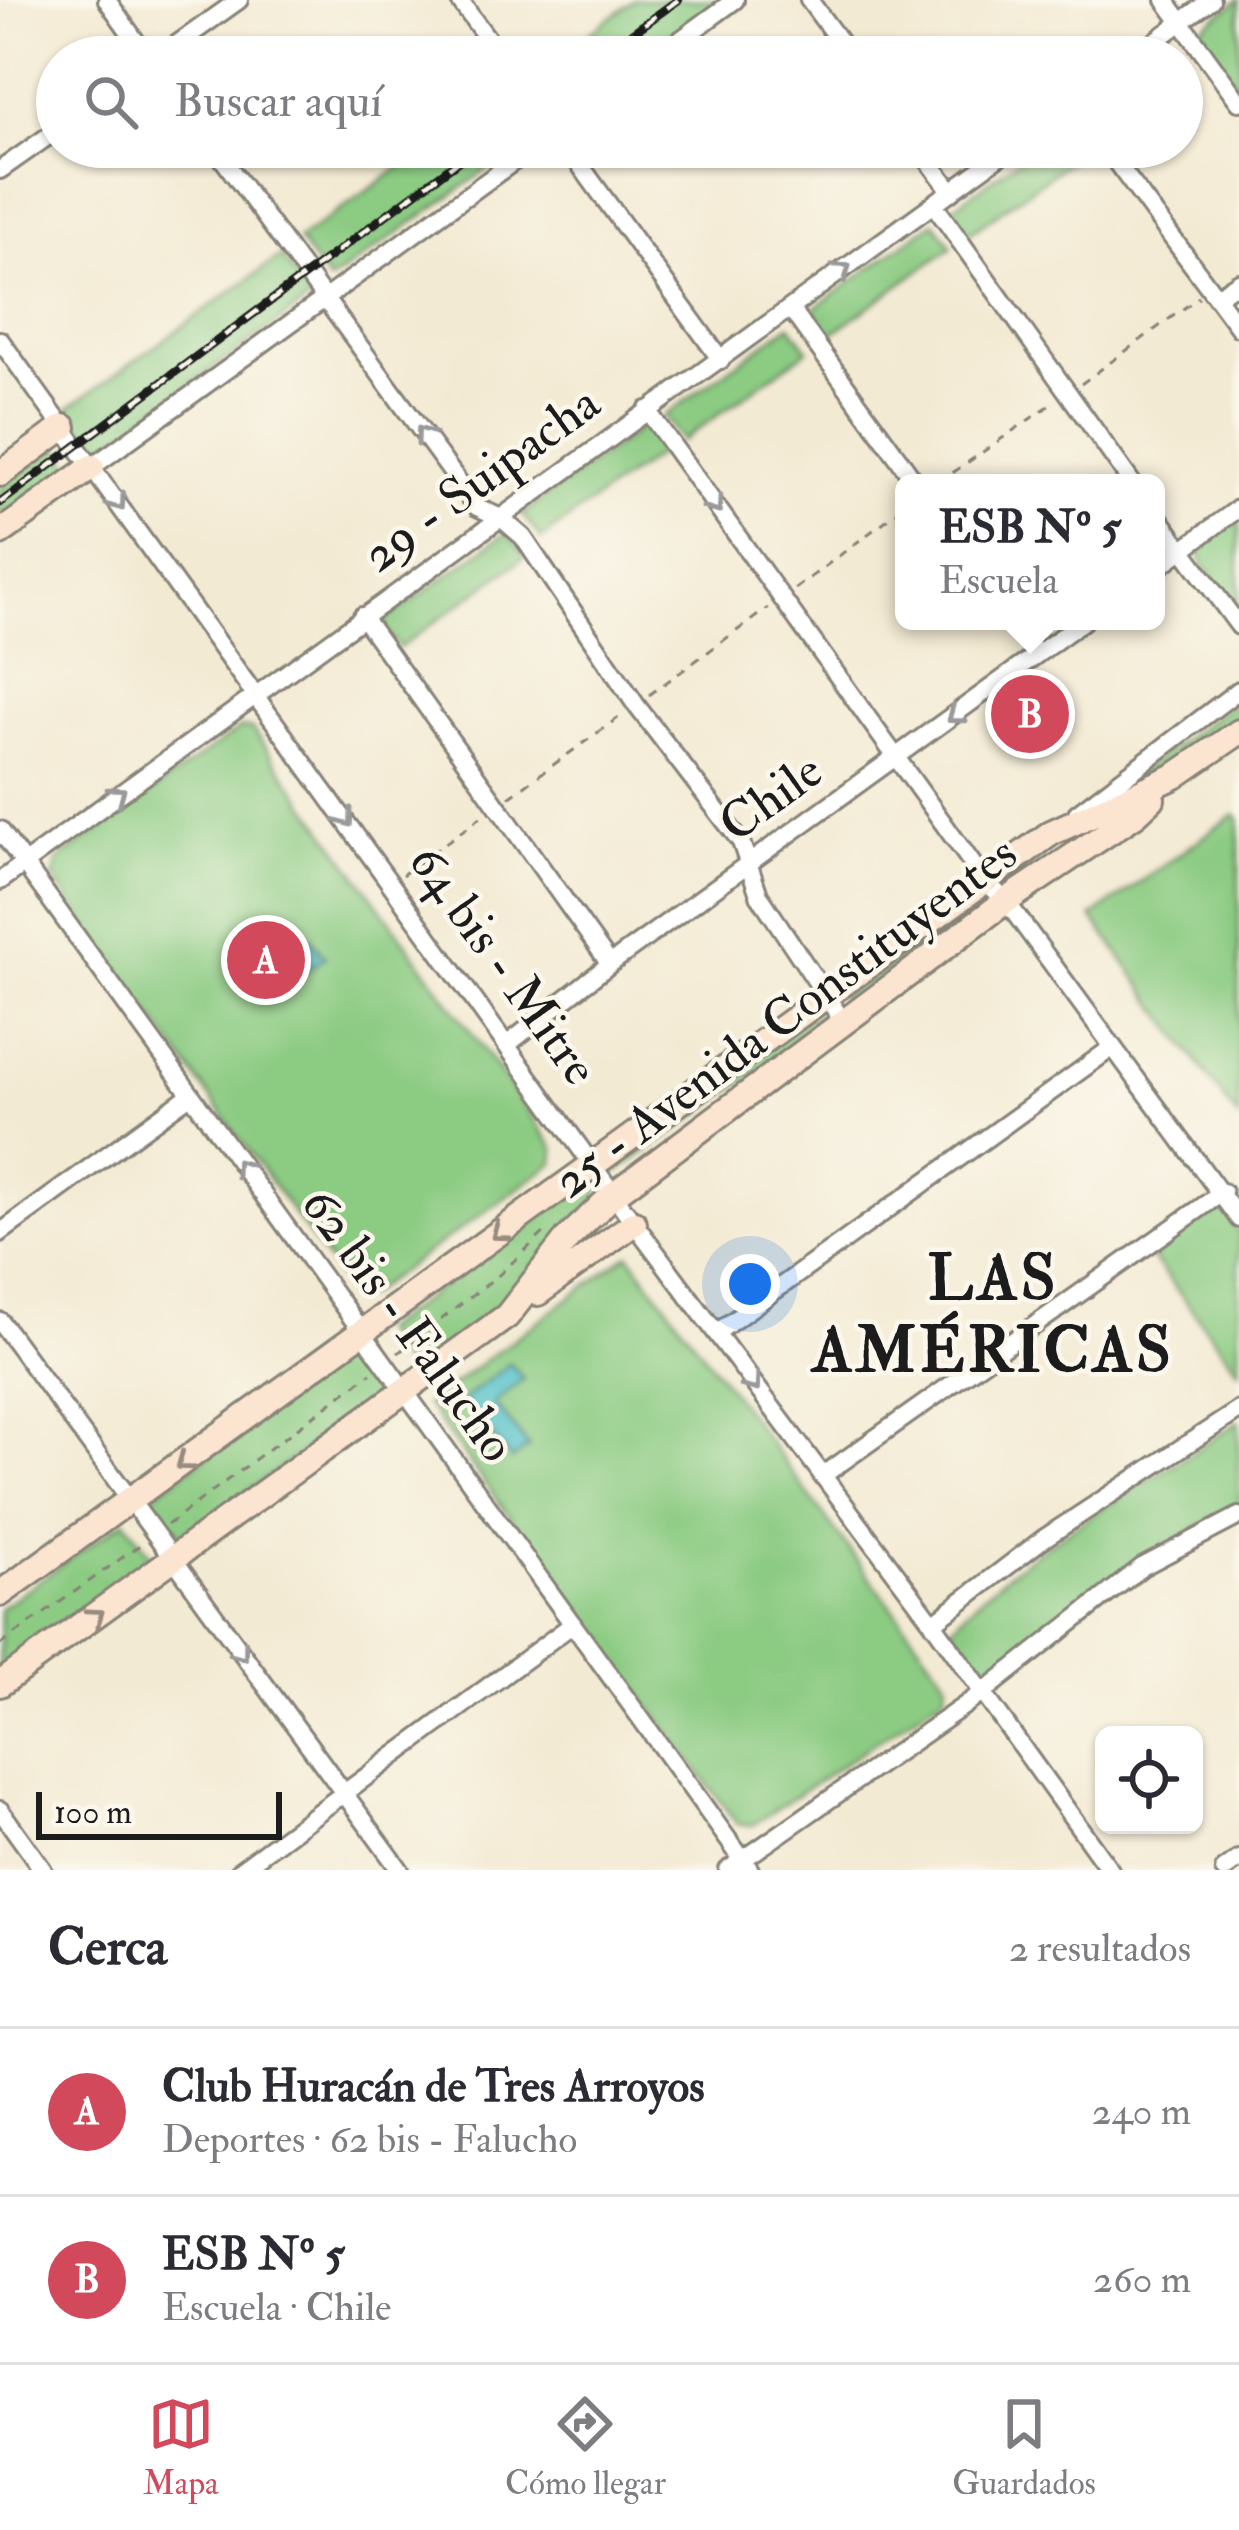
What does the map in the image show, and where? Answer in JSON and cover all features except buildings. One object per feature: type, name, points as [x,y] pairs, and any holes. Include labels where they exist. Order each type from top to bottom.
[{"type":"main road","points":[[0,474],[64,427]]},
{"type":"main road","points":[[0,533],[92,466]]},
{"type":"main road","name":"25 - Avenida Constituyentes","points":[[0,1684],[507,1316],[567,1239],[614,1194],[1006,901],[1136,814],[1175,776],[1239,732]]},
{"type":"main road","name":"25 - Avenida Constituyentes","points":[[0,1594],[1051,832],[1175,776]]},
{"type":"main road","points":[[507,1316],[634,1223]]},
{"type":"street","points":[[107,0],[132,36]]},
{"type":"street","points":[[188,36],[239,0]]},
{"type":"street","points":[[459,0],[486,36]]},
{"type":"street","points":[[686,36],[735,0]]},
{"type":"street","points":[[809,0],[836,36]]},
{"type":"street","points":[[1165,0],[1191,36]]},
{"type":"street","points":[[1162,36],[1211,0]]},
{"type":"street","points":[[1203,52],[1239,102]]},
{"type":"street","points":[[0,170],[36,145]]},
{"type":"street","points":[[229,168],[476,507],[501,518],[523,537],[636,704],[741,842],[759,895],[844,1024]]},
{"type":"street","points":[[92,466],[505,168]]},
{"type":"street","points":[[582,168],[721,360]]},
{"type":"street","points":[[934,168],[952,192]]},
{"type":"street","name":"29 - Suipacha","points":[[0,881],[984,168]]},
{"type":"street","points":[[1121,168],[1239,328]]},
{"type":"street","points":[[934,206],[1126,474]]},
{"type":"street","points":[[1216,297],[1239,281]]},
{"type":"street","points":[[790,308],[910,474]]},
{"type":"street","name":"64 bis - Mitre","points":[[0,340],[634,1223],[933,1623],[1110,1870]]},
{"type":"street","points":[[647,410],[984,880],[1006,901],[1239,1219]]},
{"type":"street","points":[[1165,563],[1239,508]]},
{"type":"street","points":[[1165,526],[1239,626]]},
{"type":"street","points":[[362,616],[610,964]]},
{"type":"street","points":[[1020,630],[1037,653]]},
{"type":"street","name":"Chile","points":[[508,1044],[610,964],[1070,630]]},
{"type":"street","name":"25 - Avenida Constituyentes","points":[[1051,832],[1239,690]]},
{"type":"street","name":"62 bis - Falucho","points":[[0,830],[574,1624],[740,1867]]},
{"type":"street","points":[[716,1334],[1113,1047]]},
{"type":"street","points":[[0,1233],[190,1095]]},
{"type":"street","points":[[822,1476],[1222,1192]]},
{"type":"street","points":[[0,1321],[400,1870]]},
{"type":"street","points":[[933,1623],[1043,1539],[1239,1410]]},
{"type":"street","points":[[740,1867],[981,1694],[1142,1567],[1239,1516]]},
{"type":"street","points":[[240,1870],[574,1624]]},
{"type":"street","points":[[0,1810],[44,1870]]},
{"type":"street","points":[[1224,1870],[1239,1859]]},
{"type":"path","points":[[0,1645],[384,1364],[500,1274],[551,1226]]},
{"type":"green space","points":[[634,0],[722,0],[673,36],[585,36]]},
{"type":"green space","points":[[1239,0],[1239,88],[1203,43],[1201,28]]},
{"type":"green space","points":[[399,168],[489,168],[329,282],[298,240]]},
{"type":"green space","points":[[1007,168],[1060,168],[967,235],[949,210]]},
{"type":"green space","points":[[934,222],[952,247],[826,338],[808,313]]},
{"type":"green space","points":[[281,256],[311,299],[98,451],[67,409]]},
{"type":"green space","points":[[790,325],[808,350],[682,441],[664,416]]},
{"type":"green space","points":[[648,423],[667,448],[541,539],[522,514]]},
{"type":"green space","points":[[58,447],[73,468],[0,521],[0,489]]},
{"type":"green space","points":[[1239,518],[1239,614],[1203,564],[1199,549]]},
{"type":"green space","points":[[507,532],[525,557],[399,648],[381,623]]},
{"type":"green space","points":[[1239,699],[1239,717],[1142,784],[1097,803]]},
{"type":"green space","points":[[240,728],[252,729],[555,1149],[554,1163],[366,1296],[352,1295],[53,878],[58,860]]},
{"type":"green space","points":[[1235,814],[1239,819],[1238,1118],[1092,917]]},
{"type":"green space","points":[[980,895],[988,905],[847,1006],[840,996]]},
{"type":"green space","points":[[822,1010],[829,1020],[617,1173],[610,1164]]},
{"type":"green space","points":[[586,1182],[599,1191],[597,1197],[501,1308],[410,1374],[380,1331]]},
{"type":"green space","points":[[1215,1209],[1226,1213],[1239,1234],[1239,1370],[1152,1258]]},
{"type":"green space","points":[[629,1254],[947,1681],[945,1695],[751,1826],[737,1824],[426,1404]]},
{"type":"green space","points":[[352,1352],[383,1394],[183,1538],[152,1496]]},
{"type":"green space","points":[[1239,1421],[1239,1504],[1111,1579],[988,1679],[951,1628],[980,1598],[1050,1543]]},
{"type":"green space","points":[[125,1520],[156,1563],[0,1672],[0,1608]]},
{"type":"water","points":[[311,938],[325,957],[271,997],[257,978]]},
{"type":"water","points":[[510,1363],[523,1379],[494,1403],[529,1447],[512,1460],[463,1400]]},
{"type":"railway","points":[[628,36],[678,0]]},
{"type":"railway","points":[[0,503],[449,168]]},
{"type":"place","name":"ESB Nº 5","points":[[1030,714]]},
{"type":"place","name":"Club Huracán de Tres Arroyos","points":[[266,960]]},
{"type":"district","name":"LAS AMÉRICAS","points":[[993,1315]]}]
